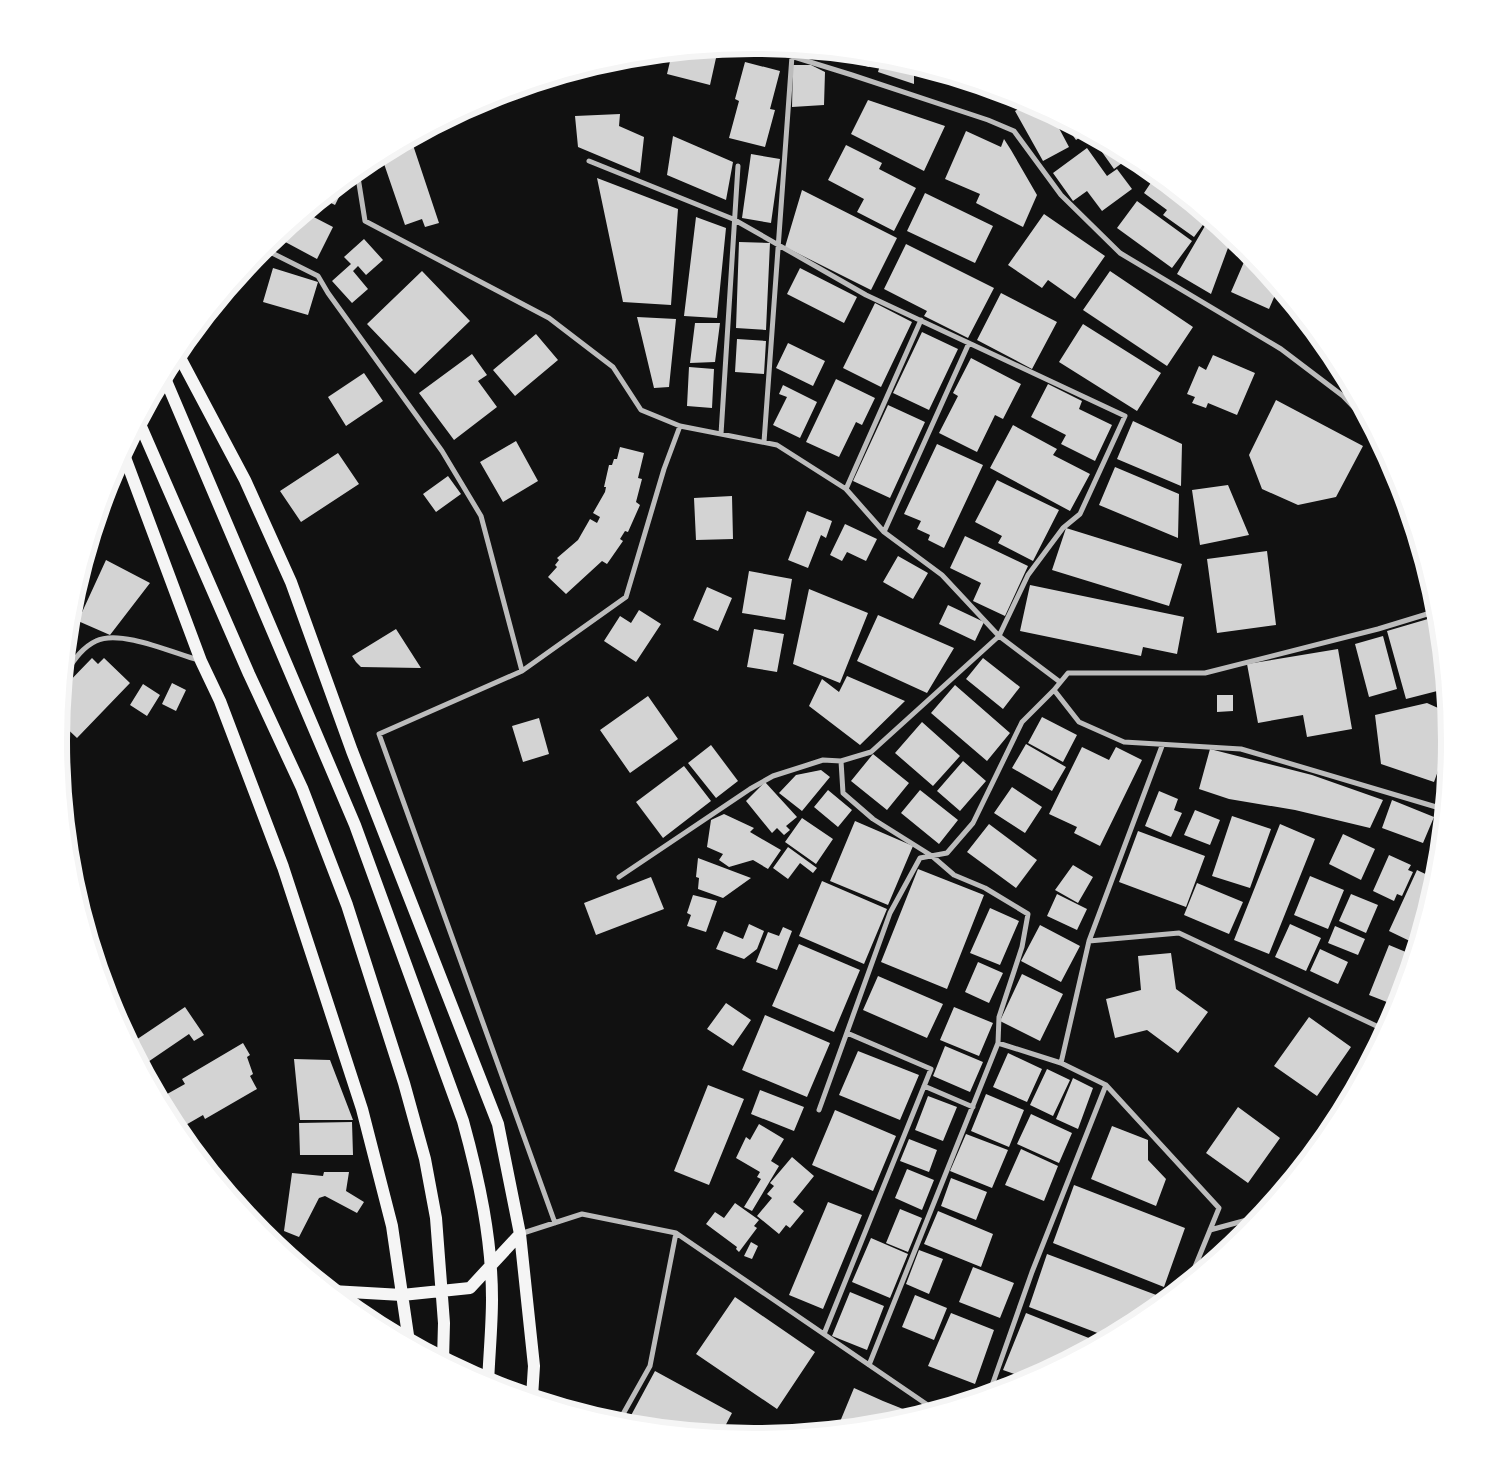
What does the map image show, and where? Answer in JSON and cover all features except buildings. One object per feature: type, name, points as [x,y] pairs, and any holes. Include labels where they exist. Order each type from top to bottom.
[{"type":"main road","points":[[182,361],[245,480],[291,582],[352,751],[498,1124],[520,1234],[534,1366],[532,1392]]},
{"type":"main road","points":[[167,384],[355,825],[449,1079],[477,1171],[488,1238],[492,1299],[488,1375]]},
{"type":"main road","points":[[142,429],[249,674],[302,788],[347,905],[404,1083],[427,1167],[437,1227],[444,1323],[443,1353]]},
{"type":"main road","points":[[127,462],[201,661],[220,701],[283,867],[362,1109],[392,1226],[408,1335]]},
{"type":"main road","points":[[344,1292],[402,1295],[470,1288],[520,1234]]},
{"type":"street","points":[[788,55],[988,120],[1014,131],[1061,195],[1120,253],[1281,349],[1342,396],[1356,410]]},
{"type":"street","points":[[764,442],[792,56]]},
{"type":"street","points":[[589,161],[733,219],[866,295],[1125,416],[1080,514],[1063,528],[1028,575],[999,636],[870,752],[842,761],[823,760],[773,776],[750,789],[619,877]]},
{"type":"street","points":[[721,434],[733,219],[738,166]]},
{"type":"street","points":[[358,180],[365,221],[549,318],[613,367],[642,410],[680,426],[777,445],[846,489],[884,532],[942,575],[999,636],[1060,682]]},
{"type":"street","points":[[271,252],[318,276],[452,468],[481,516],[522,671]]},
{"type":"street","points":[[846,489],[921,320]]},
{"type":"street","points":[[884,532],[969,343]]},
{"type":"street","points":[[556,1223],[379,734],[522,671],[626,597],[664,469],[680,426]]},
{"type":"street","points":[[819,1110],[890,913],[920,858],[947,853],[973,823],[1022,722],[1068,673],[1205,673],[1378,629],[1429,613]]},
{"type":"street","points":[[72,664],[80,652],[97,640],[115,638],[136,641],[201,661]]},
{"type":"street","points":[[1054,690],[1079,722],[1124,742],[1162,746],[1241,749],[1438,807]]},
{"type":"street","points":[[1061,1062],[1089,941],[1162,746]]},
{"type":"street","points":[[842,761],[844,793],[873,818],[932,856],[954,875],[985,888],[1028,914],[1022,947],[998,1017],[998,1042],[869,1365]]},
{"type":"street","points":[[1089,941],[1179,933],[1378,1027]]},
{"type":"street","points":[[824,1334],[931,1069],[847,1032]]},
{"type":"street","points":[[998,1042],[1061,1062],[1106,1085],[1219,1208],[1194,1268]]},
{"type":"street","points":[[992,1386],[1032,1272],[1106,1085]]},
{"type":"street","points":[[924,1086],[973,1107]]},
{"type":"street","points":[[520,1234],[582,1214],[676,1233],[929,1406]]},
{"type":"street","points":[[1210,1230],[1246,1220]]},
{"type":"street","points":[[623,1415],[650,1366],[676,1233]]}]
